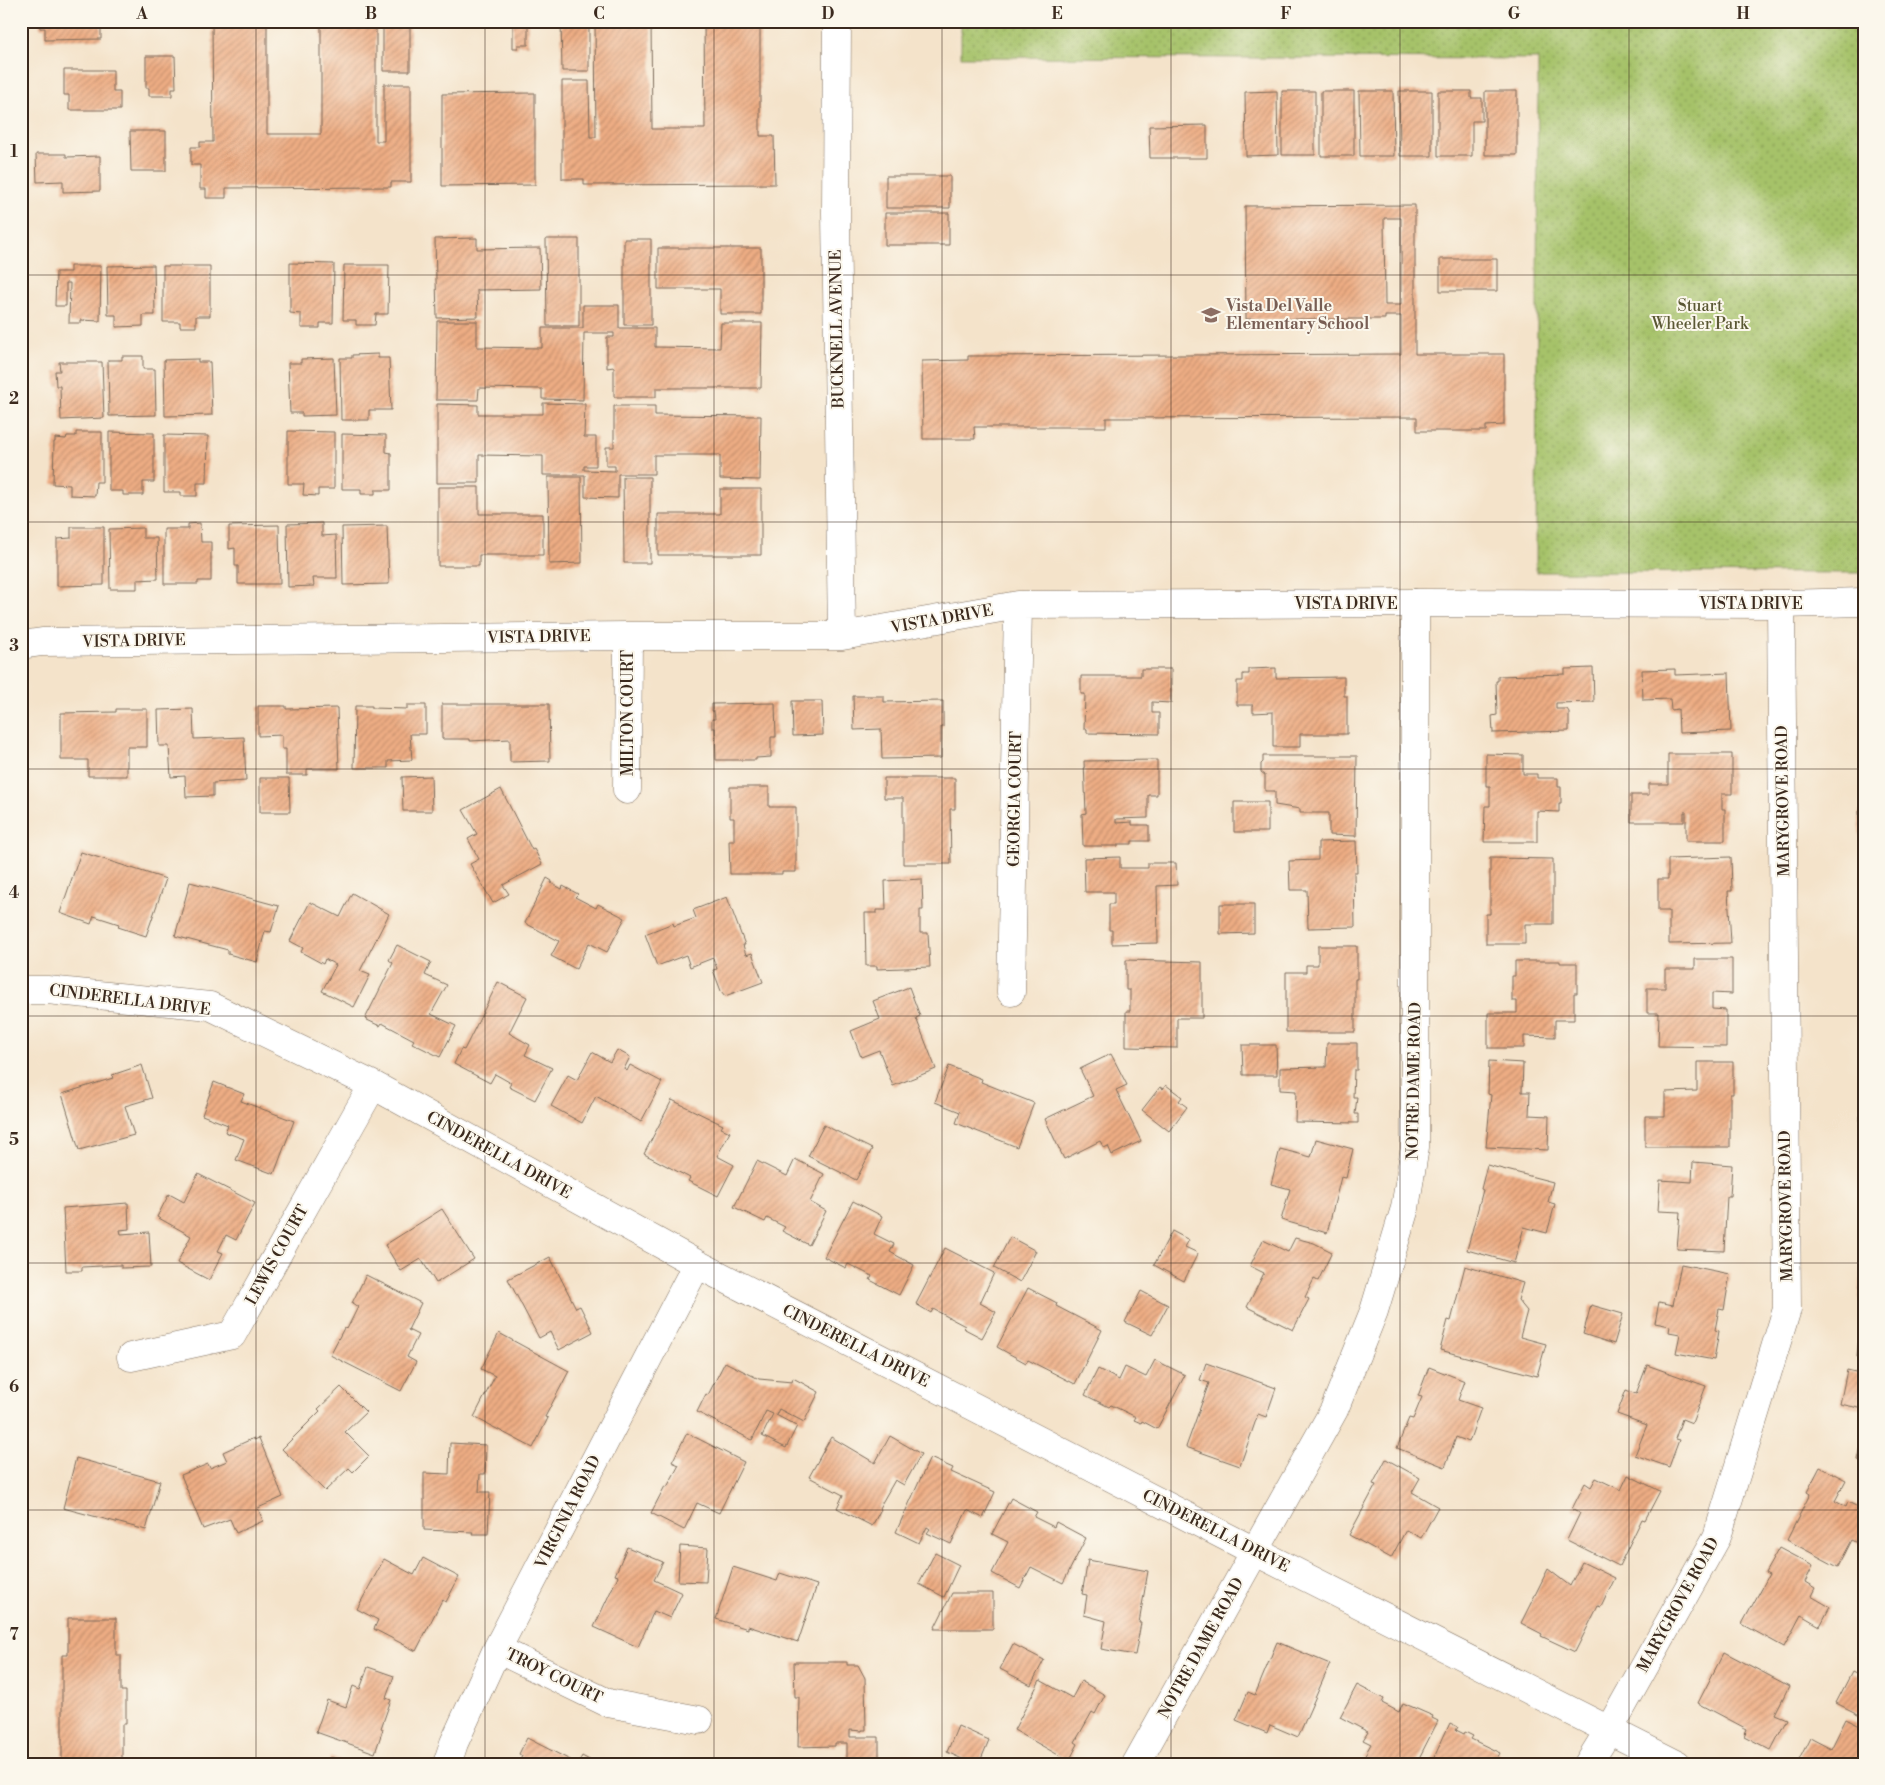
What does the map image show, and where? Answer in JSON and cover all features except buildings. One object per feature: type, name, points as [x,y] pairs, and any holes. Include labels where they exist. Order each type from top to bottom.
[{"type":"street","name":"BUCKNELL AVENUE","points":[[837,21],[836,213],[842,636]]},
{"type":"street","name":"VISTA DRIVE","points":[[21,645],[42,642],[628,636],[842,636],[1018,605],[1781,604],[1864,602]]},
{"type":"street","name":"NOTRE DAME ROAD","points":[[1136,1764],[1334,1410],[1374,1311],[1405,1208],[1415,1147],[1415,603]]},
{"type":"street","name":"MARYGROVE ROAD","points":[[1588,1764],[1717,1537],[1788,1309],[1781,604]]},
{"type":"street","name":"GEORGIA COURT","points":[[1011,992],[1018,605]]},
{"type":"street","name":"MILTON COURT","points":[[627,790],[628,636]]},
{"type":"street","name":"CINDERELLA DRIVE","points":[[21,990],[46,990],[210,1006],[373,1085],[697,1264],[1256,1552],[1676,1764]]},
{"type":"street","name":"LEWIS COURT","points":[[131,1357],[232,1335],[373,1085]]},
{"type":"street","name":"VIRGINIA ROAD","points":[[447,1764],[454,1743],[497,1649],[697,1264]]},
{"type":"street","name":"TROY COURT","points":[[497,1649],[608,1703],[699,1720]]},
{"type":"green space","name":"Stuart Wheeler Park","points":[[961,21],[1864,21],[1864,573],[1536,572],[1538,59],[961,57]]},
{"type":"place","name":"Vista Del Valle Elementary School","points":[[1211,315]]}]
